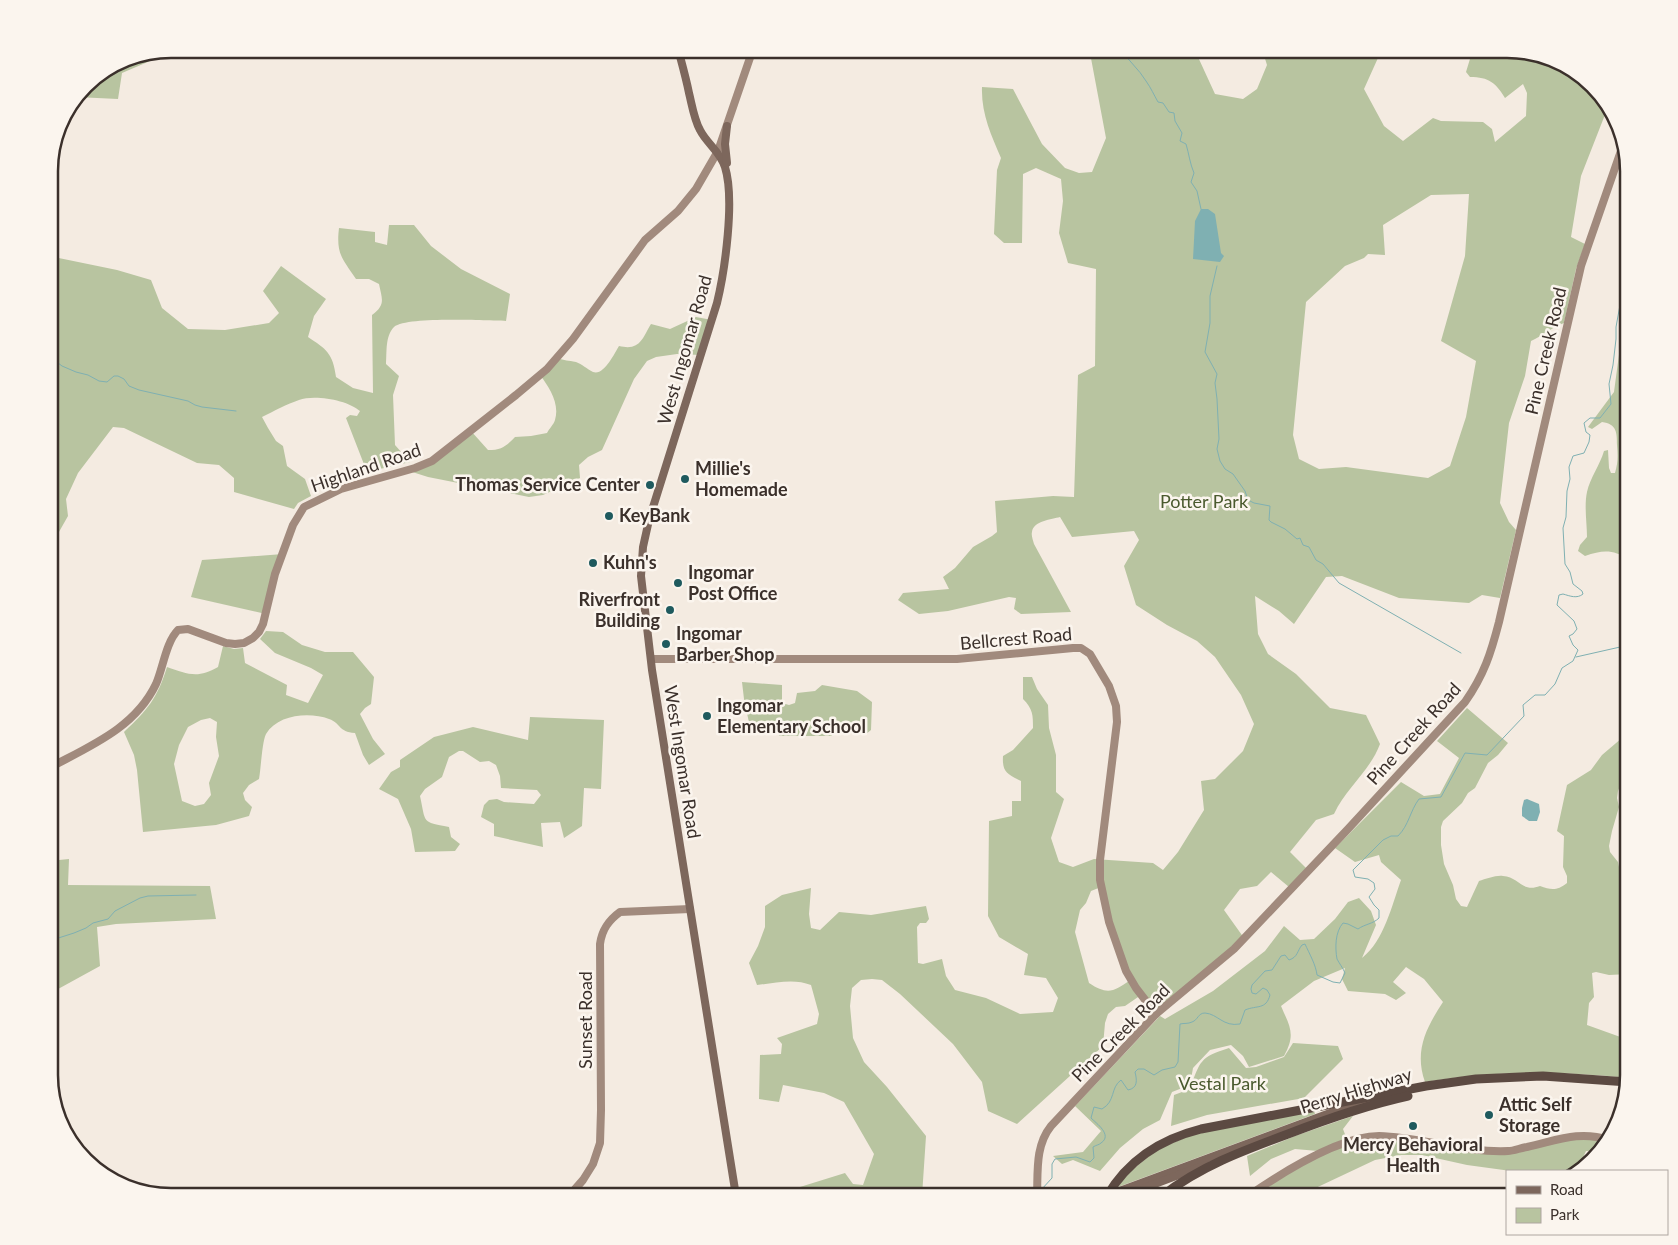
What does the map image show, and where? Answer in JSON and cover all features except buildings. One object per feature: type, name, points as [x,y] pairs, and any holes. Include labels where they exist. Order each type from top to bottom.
[{"type":"highway","name":"Perry Highway","points":[[1396,1092],[1459,1081],[1509,1077],[1561,1077],[1620,1081]]},
{"type":"highway","name":"Perry Highway","points":[[1223,1159],[1346,1113],[1427,1092],[1476,1085],[1527,1082],[1619,1087]]},
{"type":"highway","points":[[1112,1188],[1125,1171],[1143,1155],[1164,1142],[1186,1133],[1396,1092]]},
{"type":"highway","points":[[1174,1188],[1223,1159]]},
{"type":"main road","name":"West Ingomar Road","points":[[680,58],[698,127],[718,152],[724,163],[729,194],[728,222],[719,293],[649,520],[643,547],[641,587],[735,1188]]},
{"type":"main road","points":[[727,126],[725,144],[727,175]]},
{"type":"main road","name":"Perry Highway","points":[[1124,1188],[1330,1113],[1396,1092]]},
{"type":"main road","name":"Perry Highway","points":[[1144,1188],[1223,1159]]},
{"type":"street","points":[[718,152],[750,58]]},
{"type":"street","name":"Highland Road","points":[[58,763],[110,736],[132,716],[152,692],[172,639],[178,630],[188,629],[226,643],[235,644],[248,641],[256,635],[264,624],[273,582],[293,525],[304,507],[341,489],[415,468],[432,461],[547,369],[573,339],[645,240],[687,201],[718,152]]},
{"type":"street","name":"Pine Creek Road","points":[[1037,1188],[1040,1150],[1048,1129],[1156,1014],[1234,949],[1343,835],[1465,702],[1484,673],[1492,651],[1501,614],[1581,266],[1619,156]]},
{"type":"street","name":"Bellcrest Road","points":[[651,658],[957,659],[1078,648],[1086,650],[1110,686],[1117,712],[1100,860],[1101,886],[1109,922],[1126,971],[1136,988],[1156,1014]]},
{"type":"street","name":"Sunset Road","points":[[576,1188],[593,1164],[600,1143],[600,944],[602,932],[611,919],[620,912],[690,909]]},
{"type":"street","points":[[1261,1188],[1289,1170],[1350,1140],[1363,1137],[1402,1138],[1468,1148],[1509,1151],[1570,1136],[1583,1135],[1600,1138]]},
{"type":"green space","points":[[157,58],[122,73],[118,99],[85,97],[96,86],[114,73],[141,61]]},
{"type":"green space","name":"Potter Park","points":[[1091,58],[1198,58],[1215,94],[1243,99],[1257,89],[1267,65],[1265,58],[1378,58],[1364,89],[1384,126],[1403,141],[1433,118],[1441,121],[1483,122],[1492,129],[1495,142],[1526,116],[1527,93],[1523,84],[1505,98],[1491,82],[1482,78],[1470,77],[1466,72],[1470,58],[1522,58],[1544,63],[1576,81],[1592,96],[1605,115],[1581,176],[1571,237],[1585,244],[1576,269],[1564,323],[1531,341],[1525,376],[1509,423],[1500,503],[1509,522],[1516,530],[1500,598],[1482,595],[1469,603],[1399,598],[1342,576],[1326,577],[1294,624],[1279,611],[1255,596],[1258,634],[1268,654],[1296,674],[1330,708],[1366,715],[1380,744],[1376,754],[1334,814],[1316,820],[1290,852],[1306,868],[1289,887],[1271,872],[1257,886],[1240,889],[1224,910],[1244,938],[1156,1014],[1141,995],[1125,1006],[1116,1007],[1108,1014],[1105,1023],[1103,1046],[1017,1124],[988,1111],[982,1082],[953,1044],[900,994],[882,980],[861,980],[852,988],[850,1006],[853,1038],[864,1062],[887,1087],[926,1136],[923,1188],[797,1188],[845,1173],[853,1184],[863,1185],[874,1154],[844,1102],[824,1093],[783,1085],[779,1102],[759,1099],[760,1055],[781,1054],[782,1044],[777,1038],[817,1024],[819,1014],[811,985],[791,981],[757,985],[749,963],[765,927],[765,906],[782,895],[811,888],[809,914],[811,928],[820,930],[839,912],[871,915],[926,906],[929,919],[926,923],[920,923],[917,927],[918,963],[923,964],[942,959],[946,976],[955,990],[986,998],[1020,1014],[1053,1012],[1058,998],[1046,978],[1024,975],[1028,954],[999,937],[988,916],[989,821],[1012,816],[1012,801],[1021,801],[1021,781],[1006,772],[1003,766],[1003,756],[1013,750],[1033,728],[1032,712],[1023,699],[1023,677],[1032,677],[1037,689],[1048,705],[1049,728],[1056,755],[1056,792],[1064,799],[1051,838],[1059,862],[1073,867],[1094,859],[1153,863],[1163,870],[1178,852],[1204,810],[1201,781],[1215,779],[1243,751],[1254,724],[1241,695],[1215,657],[1197,641],[1136,605],[1124,566],[1139,540],[1134,531],[1072,537],[1060,517],[1043,521],[1033,528],[1034,544],[1071,612],[1021,614],[1014,609],[1016,598],[1009,597],[948,611],[919,614],[898,600],[903,593],[949,589],[943,577],[955,568],[973,547],[997,532],[995,501],[1053,496],[1074,497],[1078,375],[1095,366],[1096,269],[1068,263],[1059,233],[1063,201],[1061,179],[1036,168],[1023,174],[1022,243],[1004,243],[994,234],[997,170],[1001,158],[985,115],[982,87],[1013,89],[1042,144],[1065,168],[1079,173],[1092,172],[1106,138]],"holes":[[[1469,194],[1465,256],[1441,341],[1476,361],[1466,417],[1450,466],[1428,478],[1346,467],[1319,469],[1299,459],[1293,435],[1306,302],[1345,266],[1364,258],[1368,254],[1385,255],[1383,225],[1431,195]],[[1101,887],[1130,980],[1110,990],[1101,989],[1089,983],[1075,932],[1080,910],[1086,903],[1091,891]]]},
{"type":"green space","points":[[389,225],[414,225],[431,246],[461,269],[510,294],[506,321],[415,321],[394,327],[391,331],[387,344],[386,364],[399,376],[393,395],[395,445],[410,462],[367,472],[346,418],[350,415],[357,416],[360,411],[348,404],[331,399],[305,398],[299,400],[262,417],[276,441],[283,446],[287,466],[305,479],[311,496],[298,503],[294,509],[234,492],[234,478],[219,465],[197,463],[124,428],[113,427],[78,473],[66,499],[68,516],[58,534],[58,258],[117,270],[151,280],[162,308],[188,329],[225,330],[269,323],[279,313],[263,291],[281,266],[326,299],[314,316],[308,337],[328,352],[333,362],[336,377],[353,388],[373,393],[372,315],[379,308],[382,301],[379,284],[369,279],[356,279],[339,250],[339,228],[375,232],[375,242],[387,245]]},
{"type":"green space","points":[[696,317],[712,320],[701,355],[677,354],[656,357],[647,361],[634,379],[602,450],[588,457],[579,465],[580,478],[543,495],[529,497],[428,477],[406,470],[421,466],[471,431],[488,450],[503,447],[515,437],[547,433],[554,423],[556,407],[550,390],[540,375],[557,358],[576,362],[593,372],[601,371],[608,364],[619,346],[632,347],[636,345],[640,342],[651,324],[670,329]]},
{"type":"green space","points":[[1620,347],[1620,555],[1613,552],[1603,552],[1585,556],[1578,551],[1580,545],[1587,537],[1586,497],[1590,482],[1604,451],[1608,450],[1611,473],[1615,473],[1618,456],[1617,437],[1611,425],[1602,422],[1592,429],[1588,427],[1614,392]]},
{"type":"green space","points":[[283,554],[266,614],[191,597],[202,560]]},
{"type":"green space","points":[[266,631],[283,632],[302,645],[325,652],[353,652],[374,677],[371,704],[360,714],[373,739],[385,754],[369,765],[355,733],[345,731],[329,719],[304,715],[295,716],[278,722],[266,734],[259,779],[249,785],[243,793],[245,800],[252,807],[249,816],[216,825],[143,832],[137,770],[134,755],[124,732],[151,703],[167,667],[192,674],[204,673],[218,667],[223,646],[234,649],[243,648],[245,663],[287,685],[286,695],[308,703],[323,675],[275,653],[260,639]],"holes":[[[210,718],[217,722],[216,737],[219,756],[209,783],[211,795],[204,804],[195,806],[182,801],[174,764],[179,745],[188,727],[201,720]]]},
{"type":"green space","points":[[742,682],[782,685],[782,703],[789,705],[795,703],[797,693],[815,691],[822,685],[857,691],[872,702],[871,730],[866,734],[848,733],[847,728],[833,728],[832,736],[779,736],[777,729],[751,732]]},
{"type":"green space","points":[[1467,708],[1508,743],[1488,763],[1475,788],[1468,793],[1462,803],[1443,821],[1441,827],[1444,864],[1453,885],[1456,899],[1461,906],[1467,907],[1479,881],[1491,877],[1508,877],[1529,888],[1540,886],[1554,889],[1567,883],[1567,876],[1563,867],[1564,836],[1557,831],[1567,785],[1591,770],[1602,755],[1620,740],[1620,786],[1617,798],[1619,807],[1609,846],[1610,852],[1618,862],[1620,872],[1620,974],[1592,973],[1594,997],[1589,1003],[1587,1025],[1620,1037],[1620,1077],[1527,1073],[1477,1075],[1425,1082],[1422,1071],[1421,1050],[1431,1021],[1443,1002],[1424,979],[1406,967],[1393,982],[1406,993],[1396,1000],[1385,994],[1348,991],[1342,979],[1345,968],[1314,981],[1281,1006],[1291,1036],[1284,1056],[1249,1067],[1243,1056],[1231,1045],[1210,1050],[1193,1068],[1190,1085],[1172,1092],[1160,1120],[1143,1129],[1120,1148],[1100,1171],[1073,1160],[1062,1164],[1053,1156],[1083,1152],[1101,1131],[1075,1106],[1160,1016],[1165,1019],[1213,991],[1265,951],[1284,926],[1300,940],[1314,939],[1335,919],[1348,902],[1359,898],[1371,911],[1376,925],[1362,958],[1370,951],[1382,932],[1401,880],[1381,862],[1379,855],[1355,862],[1335,848],[1401,782],[1424,796],[1440,794],[1459,758],[1437,741]]},
{"type":"green space","points":[[530,717],[604,720],[601,789],[584,788],[582,826],[564,838],[560,822],[541,823],[543,847],[494,836],[494,824],[481,817],[484,805],[489,800],[497,799],[504,802],[534,804],[541,795],[537,790],[501,788],[500,776],[496,765],[489,761],[480,762],[463,751],[459,751],[449,757],[442,777],[425,789],[420,796],[426,820],[449,827],[451,837],[460,844],[455,851],[415,852],[411,829],[398,799],[379,789],[391,772],[400,767],[400,760],[434,737],[473,727],[528,740]]},
{"type":"green space","points":[[69,859],[68,885],[210,886],[216,919],[116,924],[97,927],[100,966],[58,989],[58,860]]},
{"type":"green space","name":"Vestal Park","points":[[1293,1043],[1338,1046],[1343,1059],[1304,1098],[1207,1115],[1171,1126],[1174,1095],[1190,1089],[1202,1061],[1212,1054],[1229,1048],[1246,1068],[1256,1067],[1284,1057]]},
{"type":"green space","points":[[1314,1111],[1315,1114],[1118,1187],[1127,1174],[1158,1149],[1194,1134]]},
{"type":"green space","points":[[1353,1116],[1343,1129],[1346,1137],[1350,1140],[1363,1137],[1509,1151],[1570,1136],[1600,1139],[1590,1151],[1586,1151],[1583,1158],[1567,1170],[1506,1170],[1467,1165],[1422,1155],[1401,1155],[1375,1160],[1316,1188],[1260,1188],[1318,1151],[1295,1149],[1271,1159],[1250,1176],[1247,1156],[1295,1136]]},
{"type":"water","points":[[1201,209],[1208,209],[1215,214],[1221,253],[1224,256],[1220,262],[1193,259],[1195,221]]},
{"type":"water","points":[[1527,799],[1539,804],[1540,812],[1537,821],[1529,821],[1522,816],[1524,800]]},
{"type":"waterway","points":[[1128,58],[1143,77],[1158,102],[1163,103],[1169,112],[1174,113],[1175,121],[1182,133],[1180,141],[1186,144],[1194,173],[1191,182],[1197,191],[1201,209]]},
{"type":"waterway","points":[[1217,266],[1210,296],[1210,323],[1205,352],[1217,374],[1215,383],[1219,439],[1217,449],[1220,461],[1225,469],[1233,474],[1245,491],[1248,500],[1270,506],[1269,520],[1285,529],[1297,539],[1300,538],[1303,545],[1309,547],[1316,560],[1323,564],[1339,583],[1461,653]]},
{"type":"waterway","points":[[1043,1188],[1052,1178],[1052,1164],[1055,1159],[1076,1157],[1090,1162],[1094,1158],[1093,1147],[1101,1143],[1105,1136],[1102,1129],[1091,1118],[1094,1107],[1102,1109],[1106,1106],[1115,1087],[1121,1080],[1128,1090],[1135,1086],[1135,1072],[1138,1069],[1144,1069],[1154,1075],[1162,1070],[1175,1067],[1178,1062],[1180,1024],[1192,1022],[1205,1013],[1229,1024],[1240,1024],[1245,1010],[1263,1005],[1270,995],[1263,988],[1256,994],[1252,993],[1252,985],[1265,971],[1272,970],[1281,956],[1285,955],[1289,960],[1292,959],[1296,956],[1302,945],[1305,944],[1314,963],[1317,975],[1340,983],[1345,973],[1336,955],[1336,940],[1340,927],[1343,923],[1358,929],[1379,918],[1379,910],[1369,897],[1375,889],[1374,883],[1368,879],[1355,877],[1353,870],[1383,840],[1391,836],[1398,836],[1405,827],[1419,799],[1441,797],[1465,753],[1487,755],[1524,716],[1523,705],[1535,695],[1545,695],[1555,684],[1562,668],[1573,661],[1578,650],[1573,645],[1569,636],[1577,629],[1574,621],[1557,605],[1559,595],[1576,597],[1583,594],[1573,584],[1570,572],[1565,564],[1563,528],[1570,479],[1569,467],[1573,456],[1584,453],[1589,442],[1590,435],[1586,432],[1584,423],[1590,418],[1600,418],[1611,404],[1609,384],[1620,305]]},
{"type":"waterway","points":[[58,363],[99,381],[107,382],[114,376],[118,376],[124,379],[129,386],[139,390],[188,401],[202,407],[236,411]]},
{"type":"waterway","points":[[1576,657],[1620,647]]},
{"type":"waterway","points":[[58,938],[86,928],[93,923],[108,919],[115,911],[140,898],[148,896],[196,895]]},
{"type":"place","name":"Millie's Homemade","points":[[685,479]]},
{"type":"place","name":"Thomas Service Center","points":[[650,485]]},
{"type":"place","name":"KeyBank","points":[[609,516]]},
{"type":"place","name":"Kuhn's","points":[[593,563]]},
{"type":"place","name":"Ingomar Post Office","points":[[678,583]]},
{"type":"place","name":"Riverfront Building","points":[[670,610]]},
{"type":"place","name":"Ingomar Barber Shop","points":[[666,644]]},
{"type":"place","name":"Ingomar Elementary School","points":[[707,716]]},
{"type":"place","name":"Attic Self Storage","points":[[1489,1115]]},
{"type":"place","name":"Mercy Behavioral Health","points":[[1413,1126]]}]
